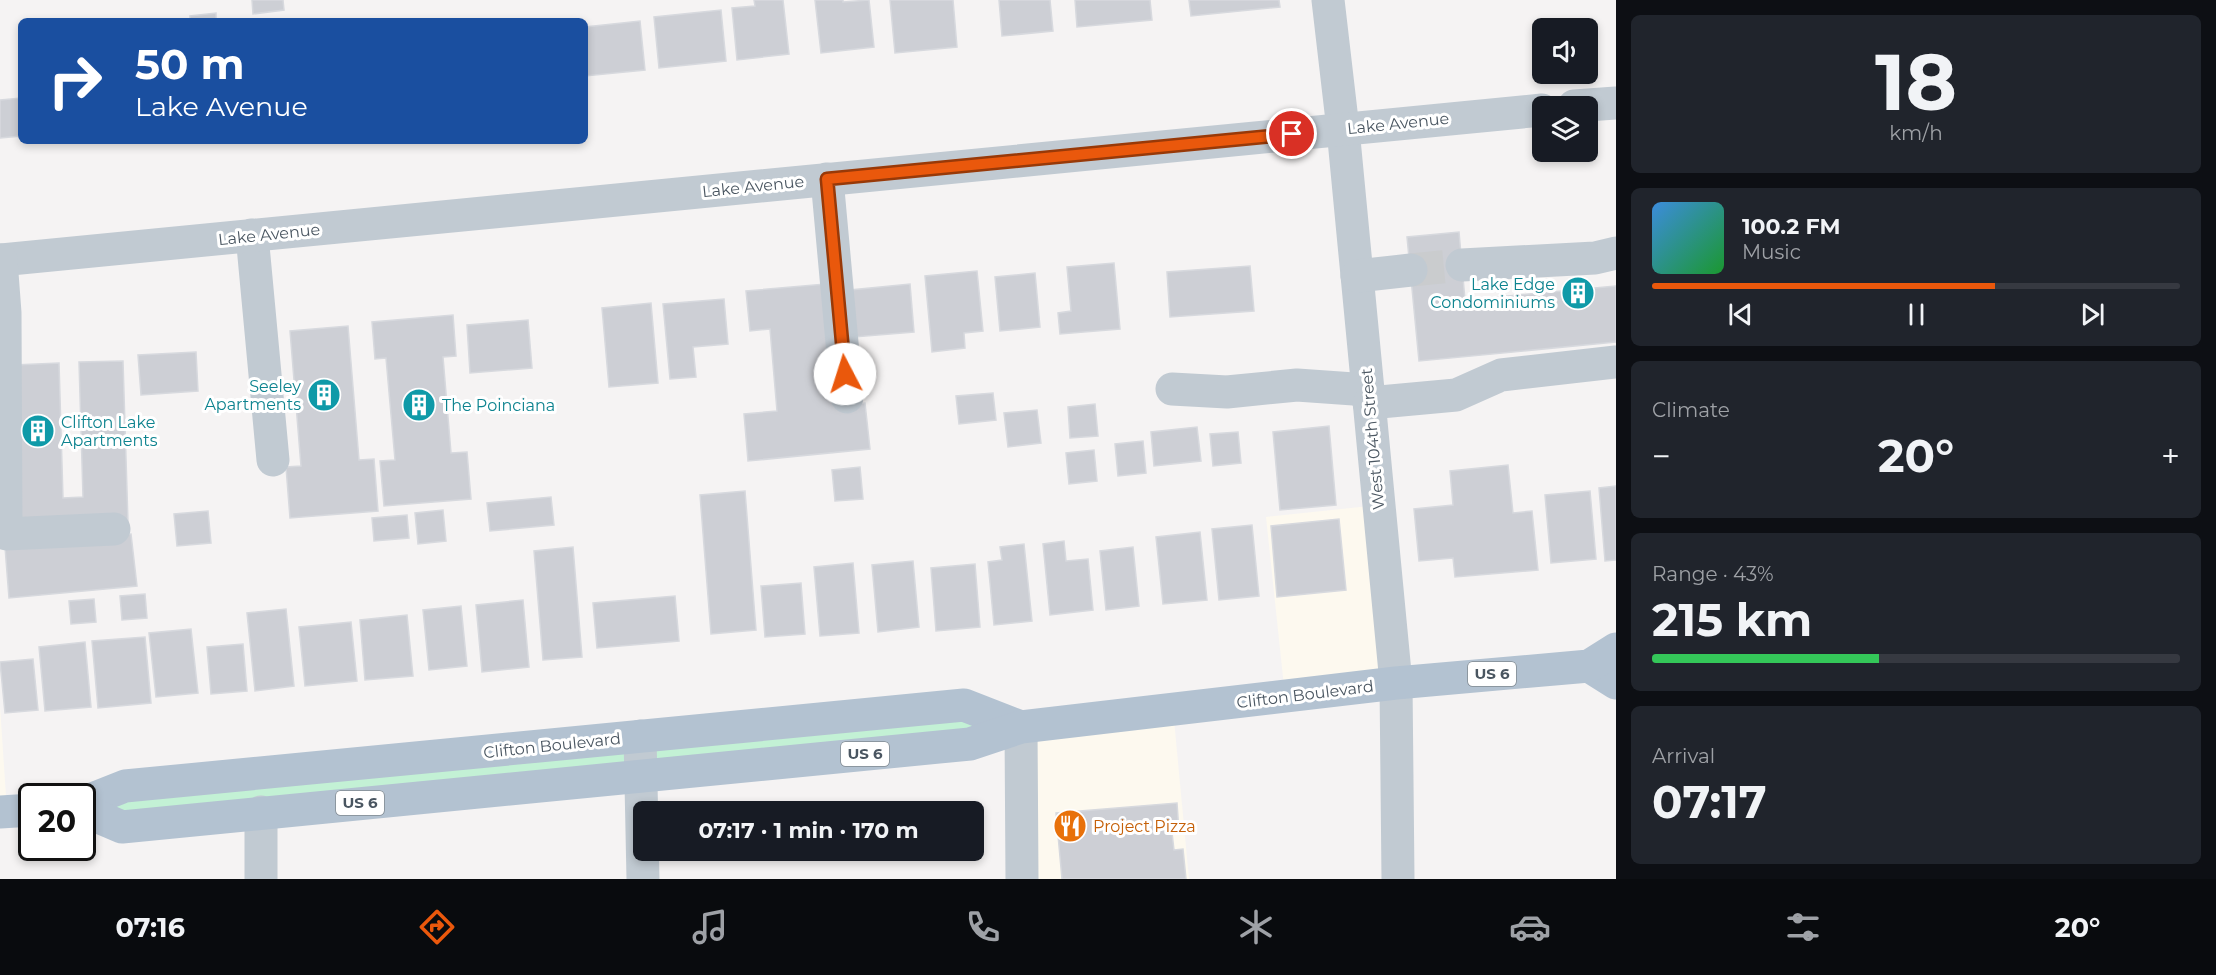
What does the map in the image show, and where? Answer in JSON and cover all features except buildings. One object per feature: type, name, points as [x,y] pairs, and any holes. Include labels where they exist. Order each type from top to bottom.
[{"type":"main road","name":"Clifton Boulevard","points":[[96,816],[122,827],[970,744],[1021,727],[1603,657],[1616,683]]},
{"type":"main road","name":"Clifton Boulevard","points":[[96,797],[125,786],[964,705],[1021,727]]},
{"type":"main road","points":[[0,812],[18,811]]},
{"type":"street","name":"West 104th Street","points":[[1329,0],[1396,683],[1398,879]]},
{"type":"street","points":[[1598,104],[1616,103]]},
{"type":"street","name":"Lake Avenue","points":[[1,260],[1532,111]]},
{"type":"street","points":[[827,179],[848,397]]},
{"type":"street","points":[[252,235],[273,460]]},
{"type":"street","points":[[1462,265],[1595,258],[1616,252]]},
{"type":"street","points":[[1,260],[5,313],[6,534],[114,529]]},
{"type":"street","points":[[1357,276],[1411,270]]},
{"type":"street","points":[[1172,389],[1227,392],[1297,385],[1368,397],[1456,395],[1501,375],[1616,362]]},
{"type":"street","points":[[1021,727],[1022,879]]},
{"type":"street","points":[[640,736],[643,879]]},
{"type":"street","points":[[261,812],[261,879]]},
{"type":"shaded area","points":[[1379,505],[1396,683],[1285,696],[1266,517]]},
{"type":"shaded area","points":[[0,706],[7,811],[0,812]]},
{"type":"shaded area","points":[[1173,709],[1189,879],[1022,879],[1021,727]]},
{"type":"green space","points":[[964,705],[1021,727],[122,827],[96,811],[96,802]]},
{"type":"tunnel","points":[[1411,270],[1462,265]]},
{"type":"place","name":"Lake Edge Condominiums","points":[[1578,293]]},
{"type":"place","name":"Seeley Apartments","points":[[324,395]]},
{"type":"place","name":"The Poinciana","points":[[419,405]]},
{"type":"place","name":"Clifton Lake Apartments","points":[[38,431]]},
{"type":"place","name":"Project Pizza","points":[[1070,826]]},
{"type":"route","points":[[845,374],[827,179],[1292,134]]}]
